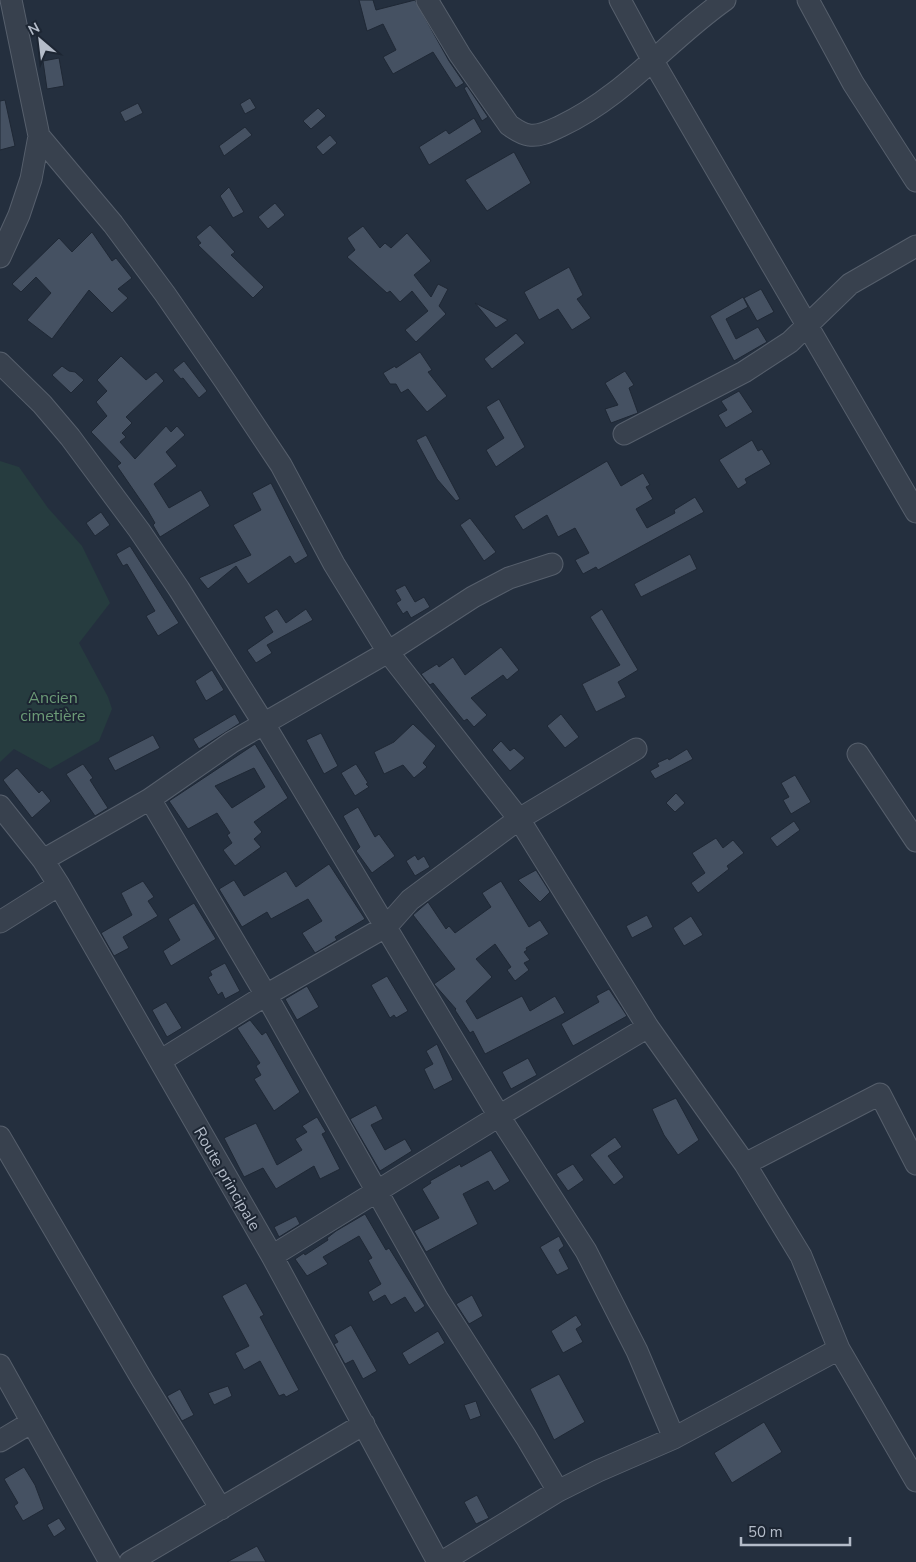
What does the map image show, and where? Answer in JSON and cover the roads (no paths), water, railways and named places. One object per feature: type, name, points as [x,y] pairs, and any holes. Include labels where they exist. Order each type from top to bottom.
[{"type":"street","points":[[0,257],[19,215],[31,179],[39,136],[11,0]]},
{"type":"street","points":[[427,0],[460,55],[509,124],[520,133],[529,135],[548,132],[578,118],[610,97],[725,0]]},
{"type":"street","points":[[620,0],[653,61],[916,512]]},
{"type":"street","points":[[808,0],[853,83],[916,180]]},
{"type":"street","points":[[39,136],[113,224],[165,294],[225,381],[281,465],[334,564],[388,652],[519,819],[648,1027],[746,1164],[801,1256],[839,1349],[908,1449],[916,1481]]},
{"type":"street","points":[[624,434],[744,372],[790,342],[850,284],[916,246]]},
{"type":"street","points":[[0,362],[42,404],[70,437],[134,522],[179,589],[264,724],[499,1116],[586,1251],[637,1351],[674,1438]]},
{"type":"street","points":[[43,860],[150,798],[197,764],[388,652],[472,597],[509,578],[552,564]]},
{"type":"street","points":[[160,1061],[266,995],[386,926],[410,900],[519,819],[636,749]]},
{"type":"street","points":[[858,754],[916,841]]},
{"type":"street","points":[[150,798],[266,995],[437,1298],[526,1437],[558,1491]]},
{"type":"street","name":"Route principale","points":[[0,806],[43,860],[60,885],[272,1256],[440,1562]]},
{"type":"street","points":[[0,922],[60,885]]},
{"type":"street","points":[[272,1256],[648,1027]]},
{"type":"street","points":[[746,1164],[880,1094],[916,1164]]},
{"type":"street","points":[[0,1137],[221,1509]]},
{"type":"street","points":[[440,1562],[558,1491],[598,1471],[674,1438],[839,1349]]},
{"type":"street","points":[[0,1365],[110,1562]]},
{"type":"street","points":[[0,1440],[32,1422]]},
{"type":"street","points":[[130,1562],[364,1424]]},
{"type":"park label","name":"Ancien cimetière","points":[[53,707]]}]
